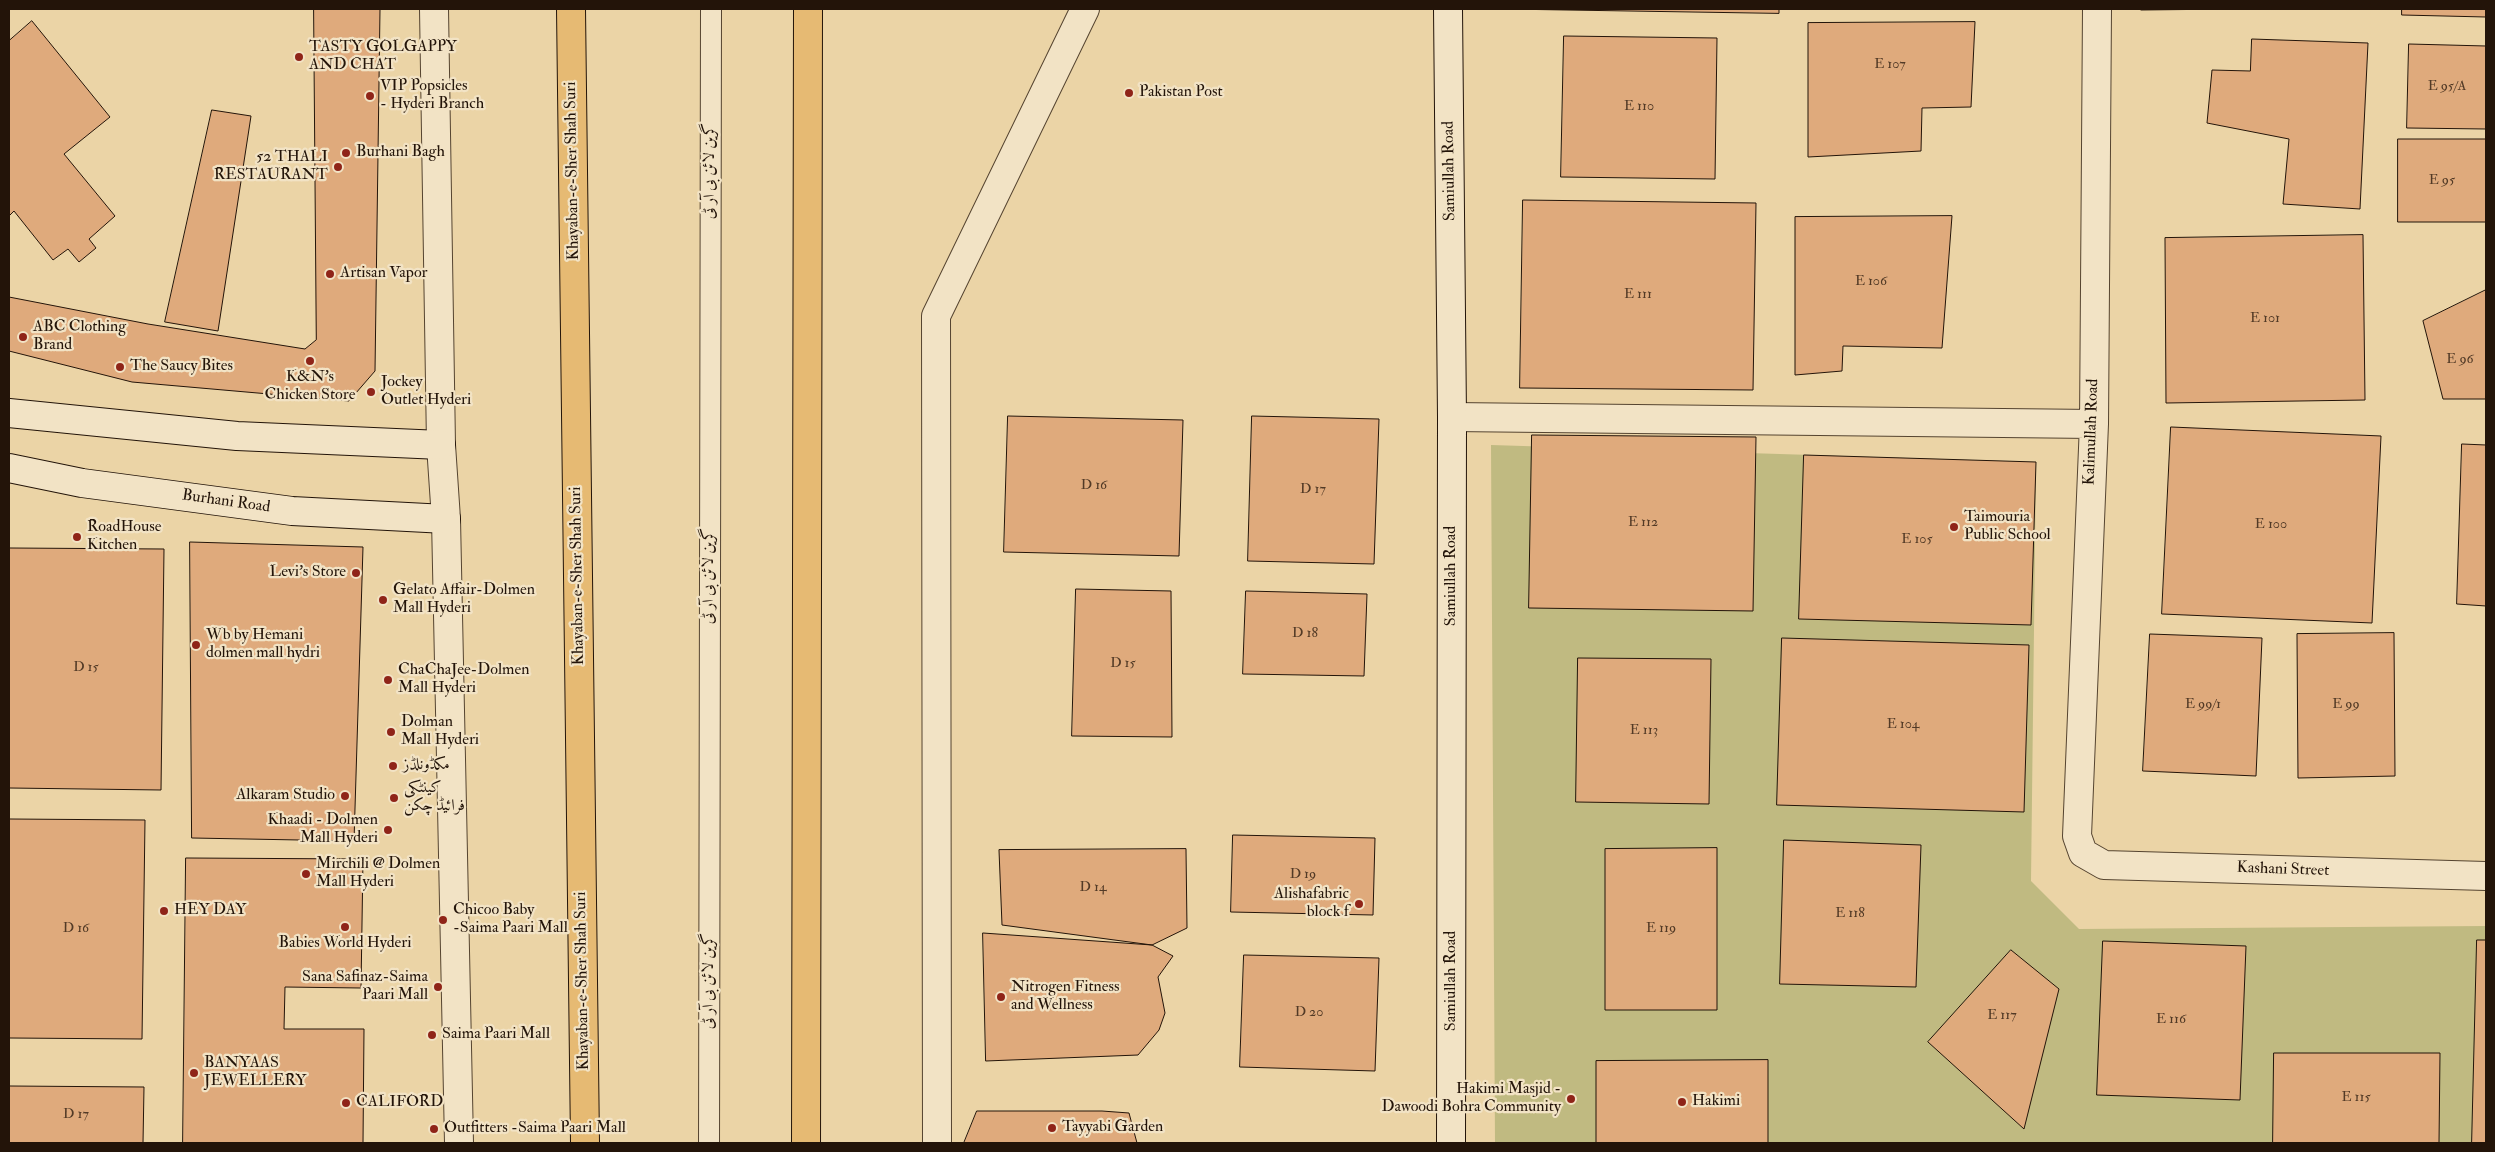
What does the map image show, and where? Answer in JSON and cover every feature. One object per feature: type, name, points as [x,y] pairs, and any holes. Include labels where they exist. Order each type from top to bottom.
[{"type":"main road","name":"Khayaban-e-Sher Shah Suri","points":[[571,9],[585,1143]]},
{"type":"main road","points":[[806,1143],[808,9]]},
{"type":"street","points":[[434,9],[441,445],[446,519],[459,1143]]},
{"type":"street","points":[[937,1143],[936,316],[1085,9]]},
{"type":"street","name":"Samiullah Road","points":[[1448,9],[1452,417],[1451,1143]]},
{"type":"street","name":"Kalimullah Road","points":[[2083,853],[2077,836],[2094,424],[2098,9]]},
{"type":"street","points":[[9,412],[237,436],[441,445]]},
{"type":"street","points":[[1452,417],[2094,424]]},
{"type":"street","name":"Burhani Road","points":[[9,468],[82,482],[292,512],[446,519]]},
{"type":"street","name":"Kashani Street","points":[[2083,853],[2104,865],[2486,876]]},
{"type":"lane","name":"گرین لائن بی آر ٹی","points":[[709,1143],[712,9]]},
{"type":"shaded area","points":[[1491,445],[2036,462],[2031,881],[2079,929],[2486,926],[2486,1143],[1495,1143]]},
{"type":"building","name":"Burhani Bagh","points":[[314,9],[380,9],[375,371],[349,401],[132,382],[9,351],[9,297],[148,324],[305,349],[316,340]]},
{"type":"building","points":[[1505,9],[1779,9],[1779,13]]},
{"type":"building","points":[[2141,9],[2233,9],[2141,10]]},
{"type":"building","points":[[2402,9],[2486,9],[2486,17],[2402,15]]},
{"type":"building","points":[[32,21],[110,117],[64,154],[115,216],[89,239],[96,248],[79,262],[68,249],[53,260],[14,211],[9,216],[9,41]]},
{"type":"building","points":[[1975,22],[1971,107],[1922,108],[1921,151],[1808,157],[1808,23]]},
{"type":"building","points":[[1564,36],[1717,38],[1715,179],[1561,177]]},
{"type":"building","points":[[2252,39],[2368,43],[2360,209],[2283,204],[2289,139],[2207,123],[2212,70],[2250,71]]},
{"type":"building","points":[[2409,44],[2486,46],[2486,129],[2407,128]]},
{"type":"building","points":[[212,110],[251,116],[218,331],[165,322]]},
{"type":"building","points":[[2398,139],[2486,139],[2486,222],[2398,222]]},
{"type":"building","points":[[1523,200],[1756,203],[1753,390],[1520,388]]},
{"type":"building","points":[[1952,216],[1942,348],[1843,346],[1842,371],[1795,375],[1795,217]]},
{"type":"building","points":[[2363,235],[2365,400],[2166,403],[2165,238]]},
{"type":"building","points":[[2486,290],[2486,399],[2443,399],[2423,321]]},
{"type":"building","points":[[1008,416],[1183,420],[1179,556],[1004,552]]},
{"type":"building","points":[[1252,416],[1379,419],[1374,564],[1248,561]]},
{"type":"building","points":[[2171,427],[2381,436],[2372,623],[2162,614]]},
{"type":"building","points":[[1532,435],[1756,437],[1753,611],[1529,608]]},
{"type":"building","points":[[2462,444],[2486,445],[2486,606],[2457,604]]},
{"type":"building","points":[[1804,455],[2036,462],[2031,625],[1799,619]]},
{"type":"building","points":[[190,542],[363,547],[354,841],[192,838]]},
{"type":"building","points":[[9,548],[164,549],[161,790],[9,788]]},
{"type":"building","points":[[1076,589],[1171,591],[1172,737],[1072,736]]},
{"type":"building","points":[[1246,591],[1367,594],[1364,676],[1243,674]]},
{"type":"building","points":[[2394,633],[2395,776],[2298,778],[2297,634]]},
{"type":"building","points":[[2150,634],[2262,638],[2256,776],[2143,771]]},
{"type":"building","points":[[1782,638],[2029,645],[2024,812],[1777,805]]},
{"type":"building","points":[[1578,658],[1711,659],[1709,804],[1576,802]]},
{"type":"building","points":[[9,819],[145,820],[142,1039],[9,1038]]},
{"type":"building","points":[[1233,835],[1375,838],[1373,915],[1231,912]]},
{"type":"building","points":[[1784,840],[1921,845],[1916,987],[1780,984]]},
{"type":"building","points":[[1717,848],[1717,1010],[1605,1010],[1605,849]]},
{"type":"building","points":[[1186,849],[1187,928],[1152,945],[1002,925],[999,850]]},
{"type":"building","points":[[186,858],[363,859],[361,988],[285,987],[284,1029],[364,1029],[363,1143],[183,1143]]},
{"type":"building","points":[[983,933],[1152,945],[1173,956],[1158,977],[1165,1013],[1159,1030],[1138,1055],[986,1061]]},
{"type":"building","points":[[2477,940],[2486,940],[2486,1143],[2472,1143]]},
{"type":"building","points":[[2103,941],[2246,946],[2240,1100],[2097,1095]]},
{"type":"building","points":[[2011,950],[2059,989],[2024,1129],[1928,1042]]},
{"type":"building","points":[[1244,955],[1379,958],[1375,1071],[1240,1067]]},
{"type":"building","points":[[2274,1053],[2440,1053],[2439,1143],[2273,1143]]},
{"type":"building","name":"Hakimi","points":[[1768,1060],[1768,1143],[1596,1143],[1596,1061]]},
{"type":"building","points":[[9,1086],[144,1087],[143,1143],[9,1143]]},
{"type":"building","name":"Tayyabi Garden","points":[[977,1111],[1102,1111],[1129,1113],[1137,1143],[964,1143]]},
{"type":"place","name":"TASTY GOLGAPPY AND CHAT","points":[[299,57]]},
{"type":"place","name":"Pakistan Post","points":[[1129,93]]},
{"type":"place","name":"VIP Popsicles - Hyderi Branch","points":[[370,96]]},
{"type":"place","name":"Burhani Bagh","points":[[346,153]]},
{"type":"place","name":"52 THALI RESTAURANT","points":[[338,167]]},
{"type":"place","name":"Artisan Vapor","points":[[330,274]]},
{"type":"place","name":"ABC Clothing Brand","points":[[23,337]]},
{"type":"place","name":"K&N's Chicken Store","points":[[310,361]]},
{"type":"place","name":"The Saucy Bites","points":[[120,367]]},
{"type":"place","name":"Jockey Outlet Hyderi","points":[[371,392]]},
{"type":"place","name":"Taimouria Public School","points":[[1954,527]]},
{"type":"place","name":"RoadHouse Kitchen","points":[[77,537]]},
{"type":"place","name":"Levi's Store","points":[[356,573]]},
{"type":"place","name":"Gelato Affair-Dolmen Mall Hyderi","points":[[383,600]]},
{"type":"place","name":"Wb by Hemani dolmen mall hydri","points":[[196,645]]},
{"type":"place","name":"ChaChaJee-Dolmen Mall Hyderi","points":[[388,680]]},
{"type":"place","name":"Dolman Mall Hyderi","points":[[391,732]]},
{"type":"place","name":"مکڈونلڈز","points":[[393,766]]},
{"type":"place","name":"Alkaram Studio","points":[[345,796]]},
{"type":"place","name":"کینٹکی فرائیڈ چکن","points":[[394,798]]},
{"type":"place","name":"Khaadi - Dolmen Mall Hyderi","points":[[388,830]]},
{"type":"place","name":"Mirchili @ Dolmen Mall Hyderi","points":[[306,874]]},
{"type":"place","name":"Alishafabric block f","points":[[1359,904]]},
{"type":"place","name":"HEY DAY","points":[[164,911]]},
{"type":"place","name":"Chicoo Baby -Saima Paari Mall","points":[[443,920]]},
{"type":"place","name":"Babies World Hyderi","points":[[345,927]]},
{"type":"place","name":"Sana Safinaz-Saima Paari Mall","points":[[438,987]]},
{"type":"place","name":"Nitrogen Fitness and Wellness","points":[[1001,997]]},
{"type":"place","name":"Saima Paari Mall","points":[[432,1035]]},
{"type":"place","name":"BANYAAS JEWELLERY","points":[[194,1073]]},
{"type":"place","name":"Hakimi Masjid - Dawoodi Bohra Community","points":[[1571,1099]]},
{"type":"place","name":"Hakimi","points":[[1682,1102]]},
{"type":"place","name":"CALIFORD","points":[[346,1103]]},
{"type":"place","name":"Tayyabi Garden","points":[[1052,1128]]},
{"type":"place","name":"Outfitters -Saima Paari Mall","points":[[434,1129]]}]
